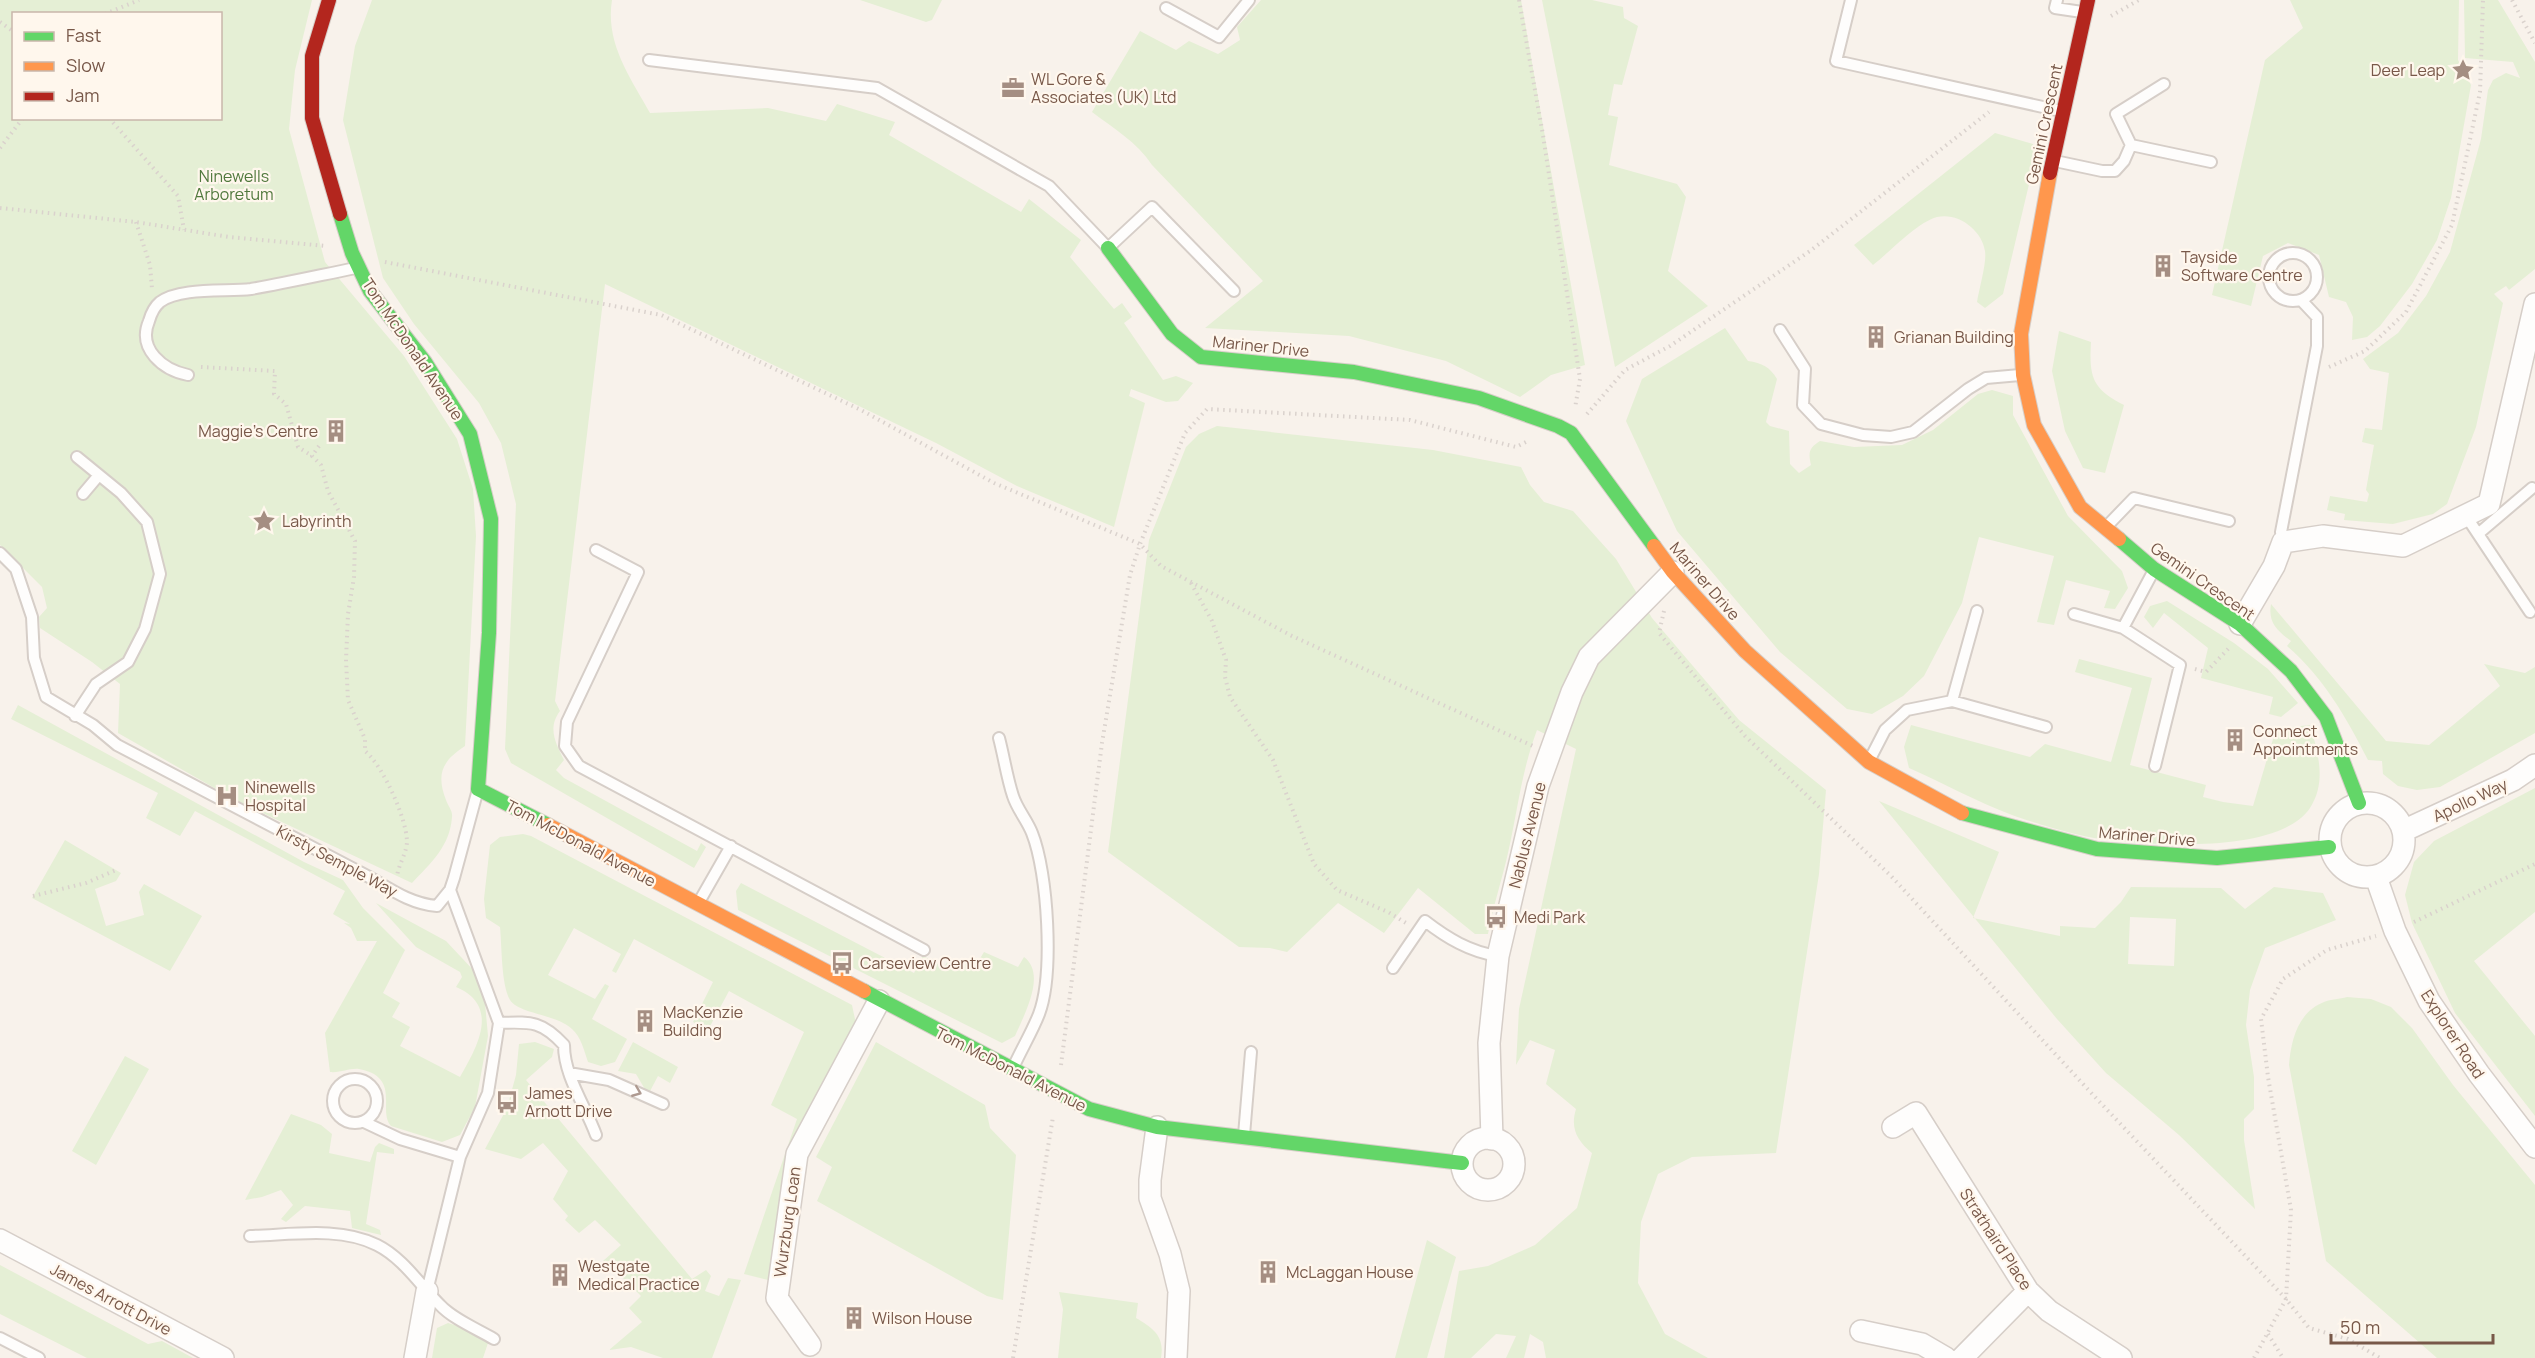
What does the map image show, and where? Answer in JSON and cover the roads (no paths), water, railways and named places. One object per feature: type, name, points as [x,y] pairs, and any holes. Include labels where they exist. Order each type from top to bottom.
[{"type":"street","name":"Tom McDonald Avenue","points":[[329,0],[312,56],[312,118],[355,258],[370,291],[425,362],[470,434],[491,519],[489,633],[478,789],[1057,1095],[1089,1109],[1157,1126],[1462,1163]]},
{"type":"street","name":"Gemini Crescent","points":[[2087,6],[2052,161],[2022,325],[2023,375],[2034,425],[2080,507],[2154,570],[2240,624],[2290,671],[2326,717],[2359,803]]},
{"type":"street","name":"Mariner Drive","points":[[1108,248],[1172,334],[1201,357],[1354,372],[1479,398],[1558,426],[1571,433],[1673,572],[1745,651],[1869,762],[1956,811],[2097,849],[2217,858],[2329,847]]},
{"type":"street","points":[[2240,624],[2274,566],[2283,542],[2323,536],[2403,546],[2489,504],[2535,304]]},
{"type":"street","name":"Nablus Avenue","points":[[1491,1138],[1488,1042],[1498,956],[1538,786],[1572,692],[1589,657],[1673,572]]},
{"type":"street","name":"Apollo Way","points":[[2403,831],[2513,780],[2535,765]]},
{"type":"street","points":[[2359,803],[2382,806],[2391,812],[2403,831],[2404,846],[2399,860],[2390,871],[2376,877],[2361,878],[2346,872],[2335,861],[2329,847],[2329,835],[2339,814],[2359,803]]},
{"type":"street","name":"Explorer Road","points":[[2376,877],[2395,931],[2429,1001],[2479,1074],[2535,1147]]},
{"type":"street","name":"Wurzburg Loan","points":[[810,1345],[777,1298],[797,1154],[879,1001]]},
{"type":"street","name":"Strathaird Place","points":[[1893,1127],[1916,1113],[2008,1262],[2028,1290],[2049,1311],[2121,1358]]},
{"type":"street","points":[[1157,1126],[1150,1197],[1170,1254],[1179,1291],[1176,1358]]},
{"type":"street","points":[[1491,1138],[1500,1141],[1512,1154],[1513,1172],[1502,1186],[1494,1189],[1476,1187],[1464,1174],[1462,1163],[1464,1155],[1471,1144],[1477,1140],[1491,1138]]},
{"type":"street","name":"James Arrott Drive","points":[[0,1240],[223,1358]]},
{"type":"street","points":[[1962,1358],[2028,1290]]},
{"type":"street","points":[[415,1358],[428,1291]]},
{"type":"street","points":[[1861,1331],[1922,1344],[1946,1358]]},
{"type":"lane","points":[[1166,8],[1219,37],[1250,0]]},
{"type":"lane","points":[[1851,0],[1836,61],[2063,112]]},
{"type":"lane","points":[[2057,0],[2055,8],[2087,6]]},
{"type":"lane","points":[[649,60],[877,88],[1049,186],[1108,248],[1152,207],[1234,291]]},
{"type":"lane","points":[[2131,145],[2116,114],[2164,84]]},
{"type":"lane","points":[[2052,161],[2102,171],[2115,171],[2124,160],[2131,145]]},
{"type":"lane","points":[[2131,145],[2211,162]]},
{"type":"lane","points":[[2296,253],[2306,257],[2316,269],[2317,281],[2314,289],[2301,300],[2293,302],[2279,297],[2273,291],[2269,280],[2274,262],[2288,254],[2296,253]]},
{"type":"lane","points":[[188,375],[172,372],[150,353],[145,330],[153,309],[160,302],[175,294],[250,289],[355,258]]},
{"type":"lane","points":[[2283,542],[2281,532],[2317,346],[2317,317],[2301,300]]},
{"type":"lane","points":[[1780,330],[1805,369],[1803,405],[1821,424],[1863,435],[1891,437],[1913,432],[1968,389],[1986,378],[2023,375]]},
{"type":"lane","points":[[75,716],[96,684],[128,662],[145,629],[160,574],[147,522],[121,493],[76,458]]},
{"type":"lane","points":[[83,494],[99,475]]},
{"type":"lane","points":[[2478,534],[2532,488]]},
{"type":"lane","points":[[2105,529],[2134,498],[2229,522]]},
{"type":"lane","points":[[2466,516],[2530,612]]},
{"type":"lane","points":[[596,550],[638,572],[567,722],[565,746],[579,766],[924,950]]},
{"type":"lane","name":"Kirsty Semple Way","points":[[0,553],[15,570],[32,617],[34,658],[46,697],[93,725],[117,745],[421,905],[437,906],[450,890]]},
{"type":"lane","points":[[2123,628],[2154,570]]},
{"type":"lane","points":[[1952,701],[1977,611]]},
{"type":"lane","points":[[2074,614],[2123,628],[2180,664],[2155,766]]},
{"type":"lane","points":[[1869,762],[1885,730],[1907,710],[1952,701],[2046,727]]},
{"type":"lane","points":[[999,738],[1013,798],[1032,833],[1039,861],[1044,885],[1047,931],[1045,982],[1040,1013],[1012,1071]]},
{"type":"lane","points":[[428,1291],[460,1157],[488,1093],[499,1023],[450,890],[478,789]]},
{"type":"lane","points":[[698,904],[731,846]]},
{"type":"lane","points":[[1393,968],[1425,921],[1445,937],[1482,954],[1498,956]]},
{"type":"lane","points":[[499,1023],[532,1022],[544,1026],[564,1045],[564,1058],[569,1073],[596,1135]]},
{"type":"lane","points":[[1244,1135],[1251,1052]]},
{"type":"lane","points":[[569,1073],[609,1080],[663,1104]]},
{"type":"lane","points":[[364,1122],[374,1113],[378,1099],[376,1093],[367,1082],[353,1079],[346,1081],[335,1092],[334,1107],[337,1114],[349,1123],[364,1122],[400,1139],[460,1157]]},
{"type":"lane","points":[[250,1236],[325,1234],[352,1237],[377,1244],[401,1262],[441,1307],[494,1339]]},
{"type":"lane","points":[[0,1338],[39,1358]]},
{"type":"place","name":"Deer Leap","points":[[2463,70]]},
{"type":"place","name":"WL Gore & Associates (UK) Ltd","points":[[1013,88]]},
{"type":"place","name":"Tayside Software Centre","points":[[2163,266]]},
{"type":"place","name":"Grianan Building","points":[[1876,337]]},
{"type":"place","name":"Maggie's Centre","points":[[336,431]]},
{"type":"place","name":"Labyrinth","points":[[264,521]]},
{"type":"place","name":"Connect Appointments","points":[[2235,740]]},
{"type":"place","name":"Ninewells Hospital","points":[[227,796]]},
{"type":"place","name":"Medi Park","points":[[1496,917]]},
{"type":"place","name":"Carseview Centre","points":[[842,963]]},
{"type":"place","name":"MacKenzie Building","points":[[645,1021]]},
{"type":"place","name":"James Arnott Drive","points":[[507,1102]]},
{"type":"place","name":"McLaggan House","points":[[1268,1272]]},
{"type":"place","name":"Westgate Medical Practice","points":[[560,1275]]},
{"type":"place","name":"Wilson House","points":[[854,1318]]},
{"type":"park label","name":"Ninewells Arboretum","points":[[234,185]]}]
